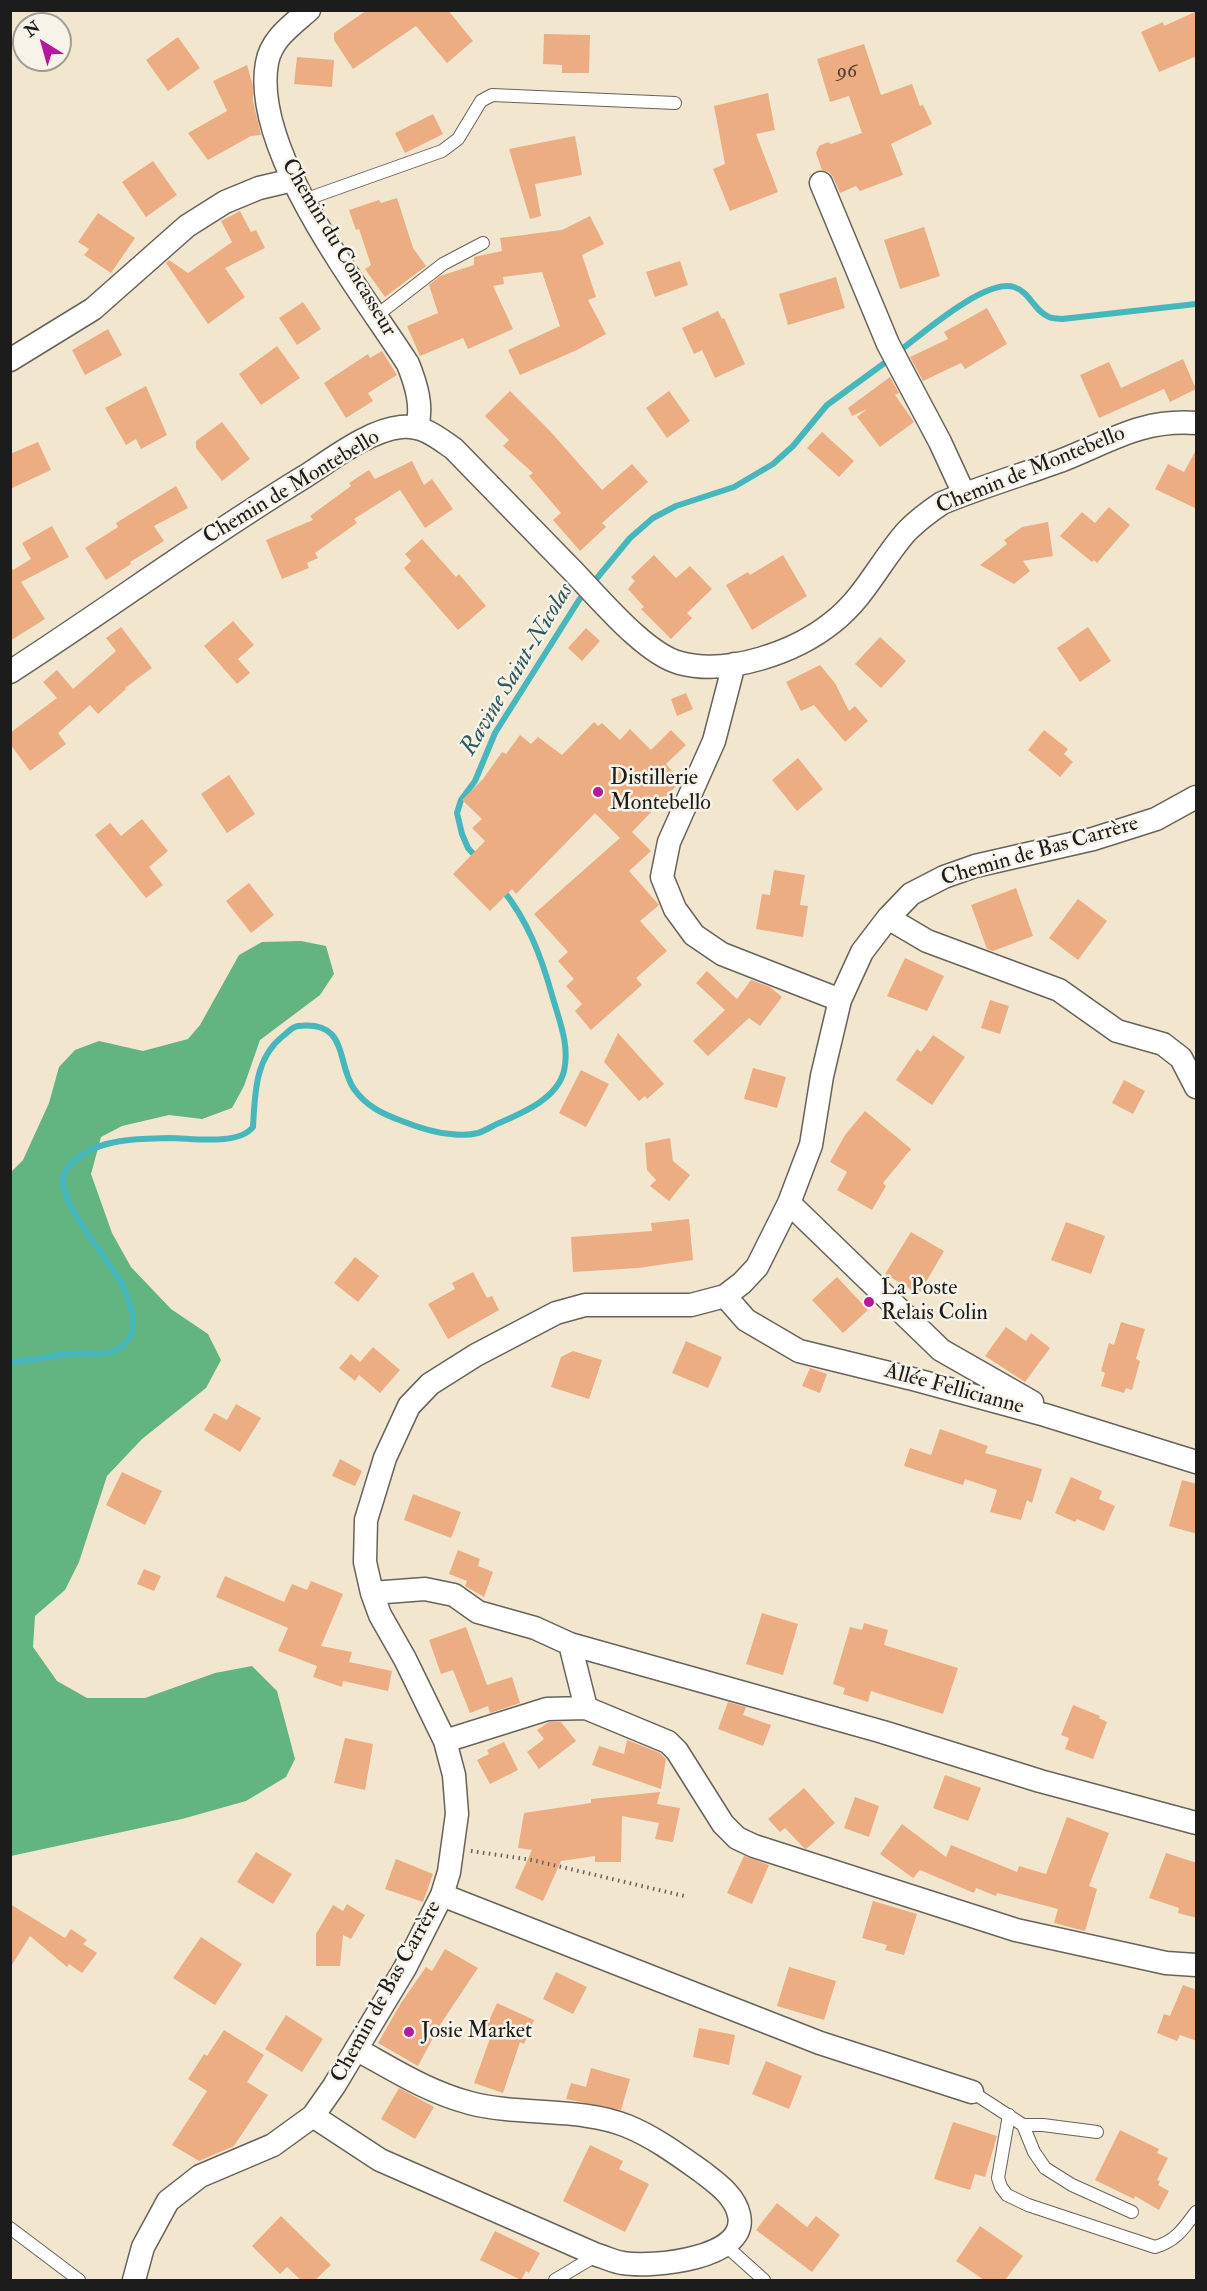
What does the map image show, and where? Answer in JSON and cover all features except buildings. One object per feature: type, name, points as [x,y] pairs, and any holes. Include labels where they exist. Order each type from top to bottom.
[{"type":"street","name":"Chemin du Concasseur","points":[[309,10],[279,36],[267,62],[267,97],[277,146],[304,200],[408,364],[416,384],[420,417],[417,427]]},
{"type":"street","points":[[10,360],[93,309],[187,226],[225,202],[259,188],[293,180]]},
{"type":"street","points":[[821,183],[888,344],[940,442],[964,494]]},
{"type":"street","name":"Chemin de Montebello","points":[[10,672],[251,509],[343,452],[384,431],[417,427],[431,432],[454,449],[615,615],[652,648],[680,663],[712,666],[756,661],[798,644],[833,623],[858,599],[907,532],[942,502],[1062,460],[1134,429],[1171,422],[1197,423]]},
{"type":"street","points":[[734,664],[714,741],[669,842],[662,877],[675,909],[694,935],[722,954],[840,1000]]},
{"type":"street","name":"Chemin de Bas Carrère","points":[[134,2280],[143,2247],[168,2201],[200,2176],[273,2145],[313,2115],[334,2086],[405,1968],[442,1895],[449,1872],[457,1814],[454,1775],[445,1741],[405,1659],[380,1615],[372,1593],[366,1562],[366,1520],[385,1458],[409,1406],[430,1384],[476,1355],[556,1313],[585,1305],[691,1305],[724,1296],[742,1283],[757,1267],[789,1203],[811,1145],[822,1076],[840,1000],[862,952],[888,918],[911,894],[944,876],[1156,819],[1197,797]]},
{"type":"street","points":[[888,918],[927,941],[1059,990],[1117,1031],[1163,1044],[1181,1058],[1197,1087]]},
{"type":"street","points":[[789,1203],[941,1350],[1031,1401],[1045,1415]]},
{"type":"street","name":"Allée Fellicianne","points":[[724,1296],[746,1320],[799,1351],[1045,1415],[1197,1462]]},
{"type":"street","points":[[372,1593],[425,1588],[454,1595],[478,1612],[535,1628],[570,1644],[883,1732],[1040,1781],[1197,1823]]},
{"type":"street","points":[[570,1644],[586,1708]]},
{"type":"street","points":[[445,1741],[547,1710],[586,1708],[668,1742],[723,1824],[737,1838],[754,1846],[1016,1930],[1166,1963],[1197,1965]]},
{"type":"street","points":[[442,1895],[820,2043],[972,2092]]},
{"type":"street","points":[[313,2115],[380,2160],[597,2255],[624,2272],[685,2260],[725,2245],[738,2229],[740,2216],[729,2195],[665,2146],[627,2126],[598,2118],[473,2104],[435,2093],[356,2049]]},
{"type":"lane","points":[[304,200],[442,152],[459,139],[481,101],[492,95],[675,103]]},
{"type":"lane","points":[[376,315],[442,264],[483,243]]},
{"type":"lane","points":[[972,2092],[1023,2125],[1034,2152],[1046,2168],[1072,2185],[1132,2211]]},
{"type":"lane","points":[[1009,2115],[998,2178],[1007,2194],[1017,2200],[1155,2247],[1168,2243],[1178,2236],[1197,2212]]},
{"type":"lane","points":[[1023,2125],[1044,2124],[1097,2132]]},
{"type":"lane","points":[[10,2228],[79,2280]]},
{"type":"lane","points":[[725,2245],[764,2280]]},
{"type":"lane","points":[[555,2280],[597,2255]]},
{"type":"path","points":[[452,1848],[532,1860],[684,1896]]},
{"type":"green space","points":[[301,941],[326,946],[334,974],[320,995],[260,1040],[244,1086],[232,1108],[202,1119],[169,1115],[122,1126],[101,1137],[91,1174],[112,1233],[131,1267],[171,1309],[208,1334],[221,1360],[206,1388],[142,1439],[107,1476],[79,1562],[65,1590],[35,1616],[33,1647],[57,1681],[87,1698],[145,1698],[215,1673],[252,1666],[277,1691],[295,1759],[286,1777],[246,1801],[182,1819],[11,1856],[11,1172],[23,1160],[49,1103],[59,1067],[75,1050],[99,1041],[143,1051],[188,1039],[200,1025],[239,955],[262,942]]},
{"type":"waterway","name":"Ravine Saint-Nicolas","points":[[898,352],[971,299],[1002,287],[1019,289],[1050,318],[1062,319],[1196,304]]},
{"type":"waterway","name":"Ravine Saint-Nicolas","points":[[477,858],[468,848],[462,834],[457,813],[461,800],[475,781],[495,733],[579,600],[630,538],[653,518],[676,506],[734,487],[773,464],[793,446],[827,405],[890,359]]},
{"type":"waterway","name":"Ravine Saint-Nicolas","points":[[10,1362],[69,1354],[107,1353],[122,1346],[132,1332],[133,1319],[124,1288],[86,1231],[68,1199],[63,1185],[64,1174],[69,1166],[92,1149],[113,1142],[159,1138],[214,1140],[237,1137],[246,1133],[253,1127],[256,1089],[262,1065],[274,1045],[294,1027],[314,1026],[326,1030],[333,1036],[349,1079],[364,1101],[388,1116],[438,1132],[478,1133],[528,1110],[554,1090],[564,1071],[566,1052],[563,1033],[533,939],[502,889]]},
{"type":"place","name":"Distillerie Montebello","points":[[598,792]]},
{"type":"place","name":"La Poste Relais Colin","points":[[869,1302]]},
{"type":"place","name":"Josie Market","points":[[409,2032]]}]
